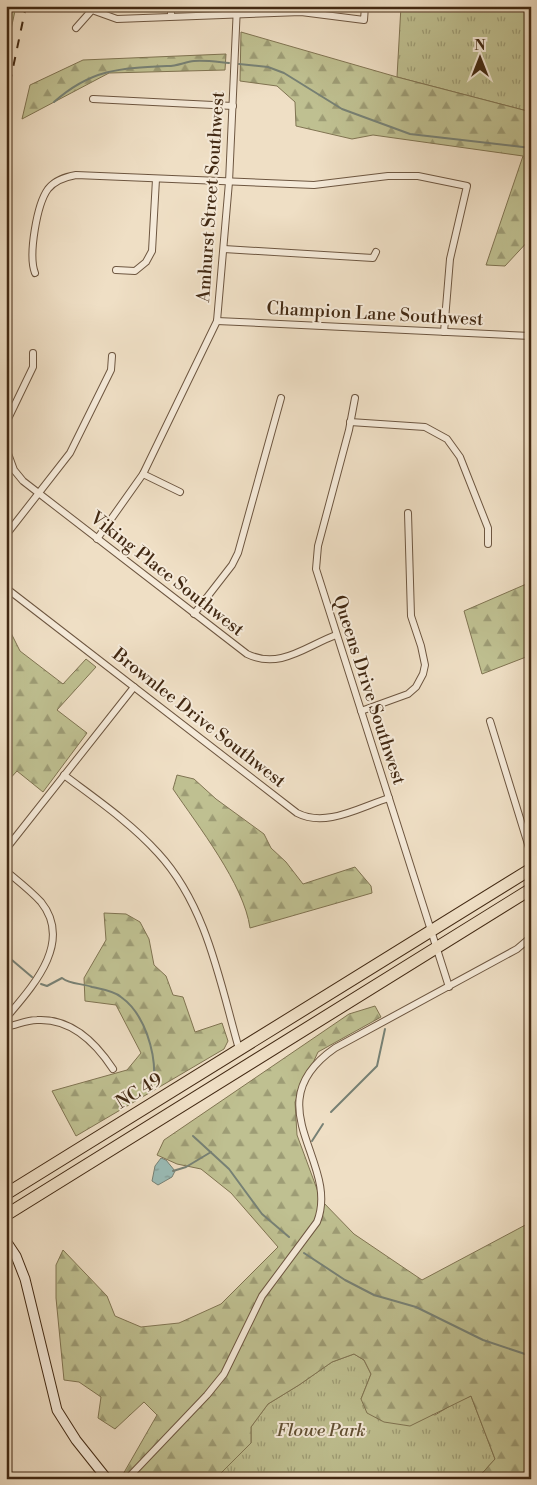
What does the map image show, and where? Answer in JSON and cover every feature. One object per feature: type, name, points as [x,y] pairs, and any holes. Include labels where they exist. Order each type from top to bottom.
[{"type":"highway","name":"NC 49","points":[[6,1194],[531,869]]},
{"type":"highway","name":"NC 49","points":[[6,1215],[531,889]]},
{"type":"street","points":[[171,6],[171,16]]},
{"type":"street","name":"Amhurst Street Southwest","points":[[97,538],[143,474],[217,321],[229,182],[237,6]]},
{"type":"street","points":[[76,28],[92,8],[117,19],[236,15],[302,9],[364,20],[365,6]]},
{"type":"street","points":[[93,99],[233,106]]},
{"type":"street","points":[[35,273],[32,255],[41,201],[55,182],[65,177],[76,175],[314,186],[388,176],[418,176],[467,186],[450,259],[444,332]]},
{"type":"street","points":[[116,270],[135,271],[146,262],[152,251],[156,180]]},
{"type":"street","points":[[224,249],[373,258],[376,252]]},
{"type":"street","name":"Champion Lane Southwest","points":[[217,321],[531,336]]},
{"type":"street","points":[[6,423],[32,367],[33,353]]},
{"type":"street","points":[[6,535],[62,465],[80,435],[111,370],[112,356]]},
{"type":"street","points":[[194,614],[232,565],[238,553],[281,398]]},
{"type":"street","name":"Queens Drive Southwest","points":[[355,398],[316,555],[317,574],[449,987]]},
{"type":"street","points":[[350,422],[425,427],[447,439],[460,457],[488,528],[488,544]]},
{"type":"street","name":"Viking Place Southwest","points":[[6,448],[18,475],[237,648],[261,660],[285,658],[336,635]]},
{"type":"street","points":[[143,474],[180,492]]},
{"type":"street","points":[[361,711],[408,694],[416,688],[424,674],[425,665],[421,646],[415,633],[411,616],[408,513]]},
{"type":"street","name":"Brownlee Drive Southwest","points":[[6,588],[305,817],[327,819],[388,798]]},
{"type":"street","points":[[6,849],[134,687]]},
{"type":"street","points":[[490,722],[531,854]]},
{"type":"street","points":[[64,775],[145,839],[166,862],[182,886],[202,926],[239,1050]]},
{"type":"street","points":[[6,871],[41,903],[48,916],[52,939],[51,952],[39,977],[6,1018]]},
{"type":"street","points":[[127,1479],[207,1395],[224,1374],[262,1296],[317,1222],[321,1208],[320,1189],[299,1114],[302,1088],[310,1072],[320,1059],[335,1048],[517,949],[531,937]]},
{"type":"street","points":[[6,1027],[36,1020],[57,1022],[86,1036],[113,1069]]},
{"type":"street","points":[[6,1241],[16,1256],[25,1279],[57,1410],[76,1440],[107,1479]]},
{"type":"green space","points":[[7,6],[16,6],[6,53],[6,11]]},
{"type":"green space","points":[[401,6],[531,6],[531,112],[397,77]]},
{"type":"green space","points":[[241,32],[397,77],[531,112],[531,238],[505,266],[486,265],[523,156],[373,135],[352,139],[296,126],[295,102],[277,86],[240,81]]},
{"type":"green space","points":[[226,54],[225,70],[109,73],[22,119],[30,85],[83,60]]},
{"type":"green space","points":[[531,582],[531,665],[526,657],[482,674],[464,611]]},
{"type":"green space","points":[[6,630],[11,633],[20,651],[63,684],[86,659],[96,667],[57,710],[87,733],[43,792],[17,771],[6,783],[6,705],[11,694],[9,686],[6,684]]},
{"type":"green space","points":[[177,775],[194,779],[216,799],[264,834],[271,848],[286,862],[303,884],[355,867],[371,886],[372,893],[250,928],[246,911],[230,874],[173,789]]},
{"type":"green space","points":[[104,913],[126,914],[140,922],[149,939],[154,965],[166,976],[173,995],[183,997],[195,1032],[222,1023],[228,1041],[224,1049],[76,1136],[52,1091],[127,1070],[141,1053],[116,1005],[85,1001],[84,978],[106,940]]},
{"type":"green space","points":[[375,1006],[381,1017],[318,1052],[295,1102],[297,1135],[321,1200],[354,1234],[422,1280],[531,1222],[531,1479],[477,1479],[495,1459],[471,1396],[410,1426],[384,1422],[367,1413],[361,1399],[371,1374],[364,1360],[354,1354],[332,1362],[268,1404],[251,1427],[251,1443],[215,1479],[124,1479],[122,1476],[157,1415],[144,1402],[115,1429],[98,1418],[101,1397],[79,1382],[64,1380],[56,1298],[56,1265],[63,1250],[107,1296],[115,1316],[141,1327],[179,1323],[221,1304],[278,1247],[231,1193],[201,1169],[177,1164],[157,1155],[164,1140],[349,1014]]},
{"type":"green space","name":"Flowe Park","points":[[354,1354],[364,1360],[371,1374],[361,1399],[435,1415],[458,1401],[471,1396],[495,1459],[477,1479],[215,1479],[251,1443],[251,1427],[268,1404],[332,1362]]},
{"type":"water","points":[[161,1158],[166,1160],[175,1171],[172,1177],[158,1185],[152,1181],[155,1166]]},
{"type":"waterway","points":[[54,102],[81,83],[107,72],[171,66],[194,61],[229,63]]},
{"type":"waterway","points":[[239,64],[268,67],[284,73],[342,109],[410,134],[531,148]]},
{"type":"waterway","points":[[6,955],[32,977]]},
{"type":"waterway","points":[[41,984],[47,986],[62,978],[73,983],[111,992],[121,997],[137,1013],[143,1024],[151,1047],[154,1081]]},
{"type":"waterway","points":[[331,1112],[377,1066],[385,1029]]},
{"type":"waterway","points":[[312,1141],[323,1124]]},
{"type":"waterway","points":[[193,1136],[229,1169],[262,1214],[289,1237]]},
{"type":"waterway","points":[[173,1171],[186,1167],[211,1152]]},
{"type":"waterway","points":[[304,1253],[345,1280],[374,1295],[416,1307],[483,1340],[531,1356]]},
{"type":"railway","points":[[6,101],[26,6]]}]
